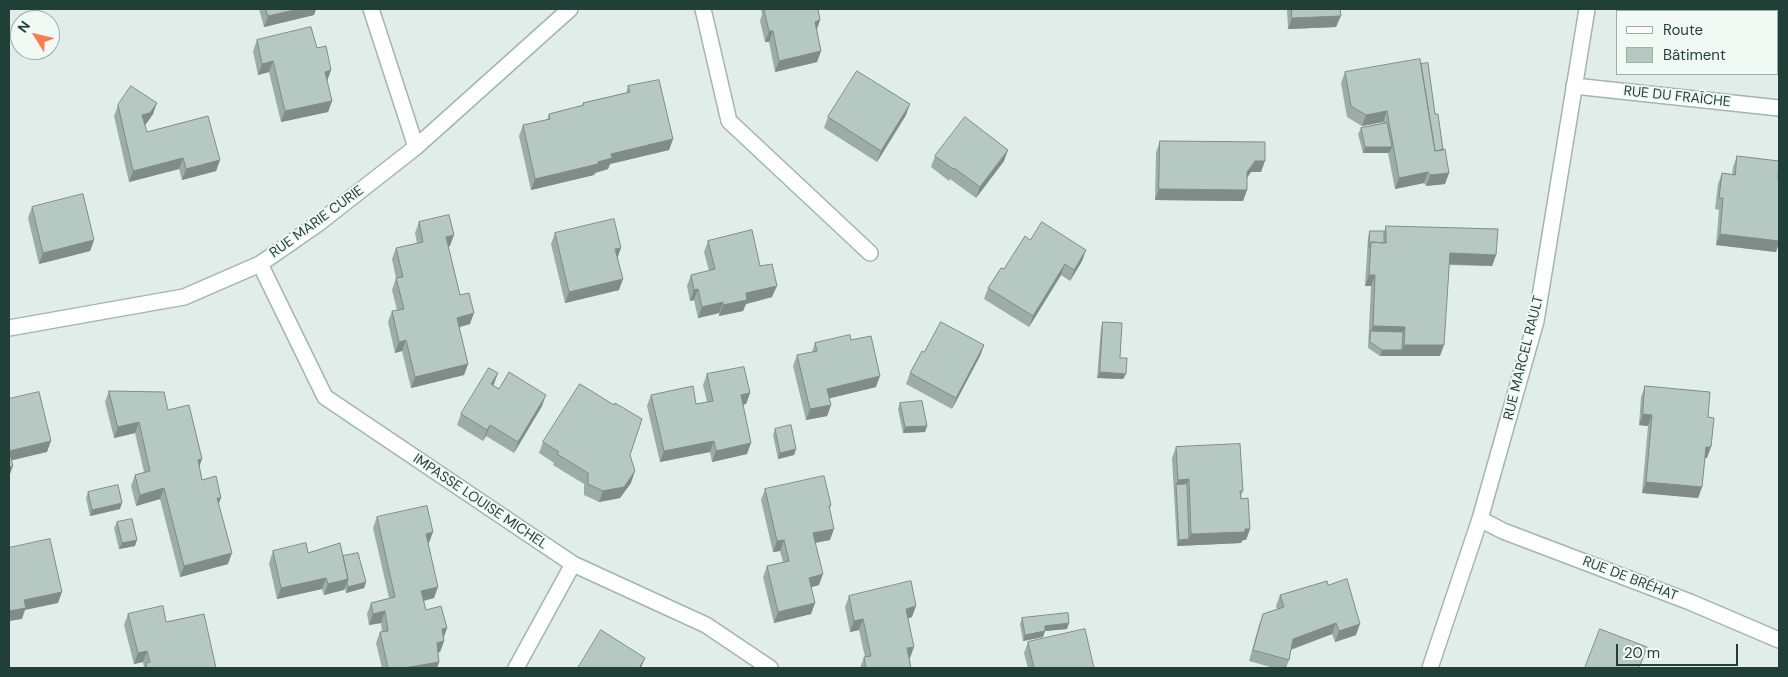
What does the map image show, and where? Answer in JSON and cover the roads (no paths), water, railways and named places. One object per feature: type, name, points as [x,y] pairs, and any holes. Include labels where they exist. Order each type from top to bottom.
[{"type":"street","points":[[371,9],[416,146]]},
{"type":"street","name":"RUE MARIE CURIE","points":[[9,328],[184,297],[260,264],[319,223],[416,146],[570,9]]},
{"type":"street","points":[[703,9],[729,121],[870,253]]},
{"type":"street","name":"RUE MARCEL RAULT","points":[[1430,668],[1480,519],[1536,320],[1587,9]]},
{"type":"street","name":"RUE DU FRAÎCHE","points":[[1574,86],[1779,108]]},
{"type":"street","name":"IMPASSE LOUISE MICHEL","points":[[260,264],[325,397],[572,564],[706,625],[770,668]]},
{"type":"street","name":"RUE DE BRÉHAT","points":[[1480,519],[1503,531],[1690,602],[1779,640]]},
{"type":"street","points":[[516,668],[572,564]]}]
